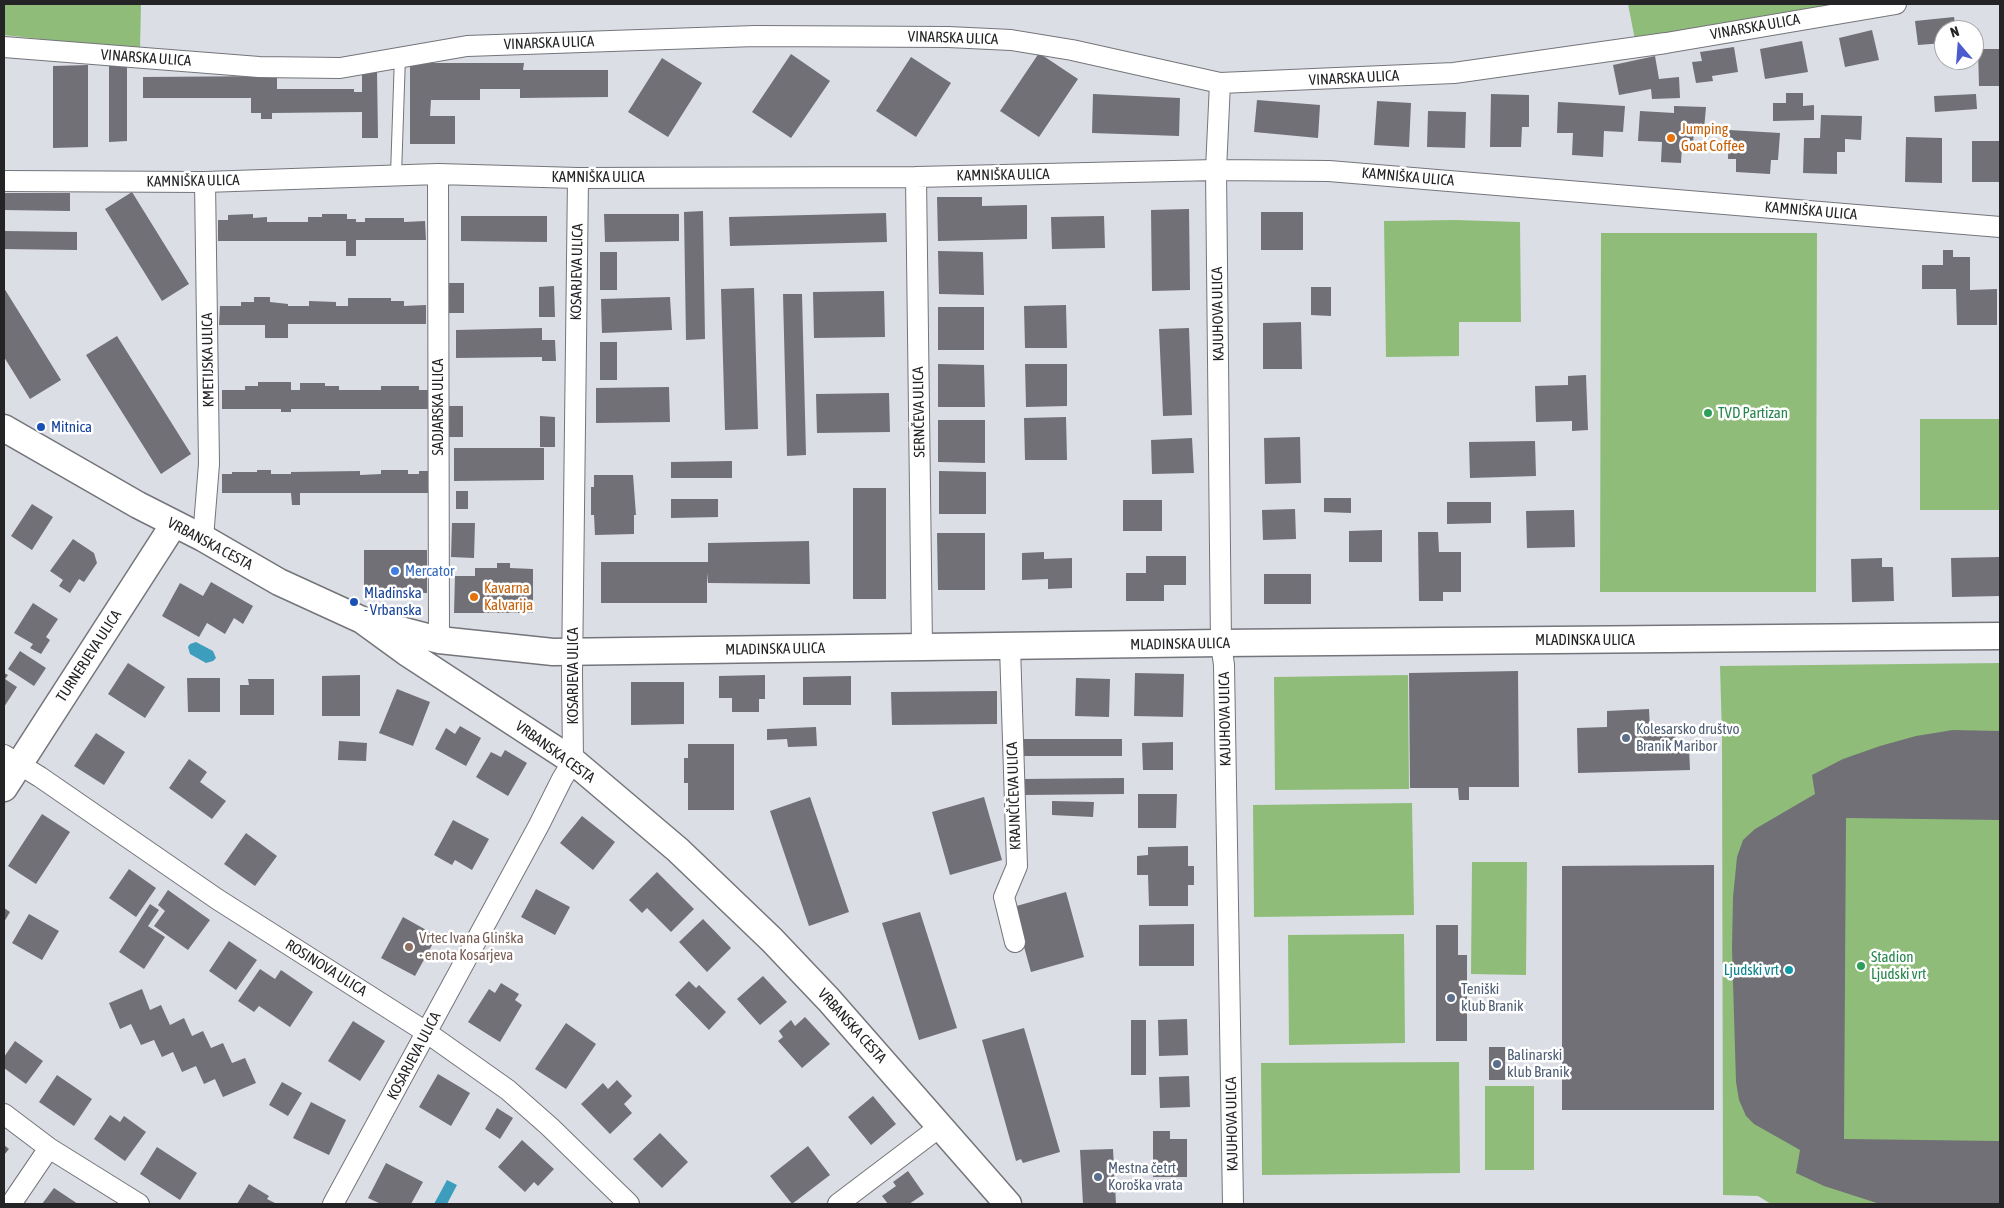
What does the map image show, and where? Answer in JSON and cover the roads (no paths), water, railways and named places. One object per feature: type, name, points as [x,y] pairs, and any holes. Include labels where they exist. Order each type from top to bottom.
[{"type":"street","name":"VINARSKA ULICA","points":[[4,47],[259,67],[340,68],[400,56],[476,45],[754,36],[948,37],[1011,40],[1072,50],[1220,83],[1454,73],[1648,46],[1896,4]]},
{"type":"street","name":"KAJUHOVA ULICA","points":[[1220,83],[1216,170],[1222,643],[1224,665],[1234,1204]]},
{"type":"street","name":"KAMNIŠKA ULICA","points":[[4,181],[205,182],[438,174],[578,178],[916,177],[1216,170],[1328,171],[2000,227]]},
{"type":"street","name":"SADJARSKA ULICA","points":[[438,174],[439,640]]},
{"type":"street","name":"SERNČEVA ULICA","points":[[916,177],[922,647]]},
{"type":"street","name":"KOSARJEVA ULICA","points":[[333,1204],[573,761],[578,178]]},
{"type":"street","name":"KMETIJSKA ULICA","points":[[203,538],[209,464],[205,182]]},
{"type":"street","name":"VRBANSKA CESTA","points":[[4,428],[279,582],[362,620],[406,652],[573,761],[678,850],[772,940],[829,1000],[1008,1204]]},
{"type":"street","name":"TURNERJEVA ULICA","points":[[4,788],[12,760],[174,524]]},
{"type":"street","name":"MLADINSKA ULICA","points":[[362,620],[439,640],[553,652],[1222,643],[2000,636]]},
{"type":"street","name":"KRAJNČIČEVA ULICA","points":[[1010,646],[1017,866],[1004,897],[1015,942]]},
{"type":"street","name":"ROSINOVA ULICA","points":[[12,760],[217,899],[426,1032],[508,1090],[550,1127],[629,1204]]},
{"type":"street","points":[[4,1114],[49,1148],[139,1204]]},
{"type":"street","points":[[838,1204],[941,1126]]},
{"type":"street","points":[[11,1204],[49,1148]]},
{"type":"lane","points":[[396,175],[400,56]]},
{"type":"water","points":[[196,642],[213,651],[216,658],[206,663],[190,654],[188,647]]},
{"type":"water","points":[[447,1180],[457,1185],[447,1204],[434,1204]]},
{"type":"place","name":"Jumping Goat Coffee","points":[[1671,138]]},
{"type":"place","name":"TVD Partizan","points":[[1708,413]]},
{"type":"place","name":"Mitnica","points":[[41,427]]},
{"type":"place","name":"Mercator","points":[[395,571]]},
{"type":"place","name":"Kavarna Kalvarija","points":[[474,597]]},
{"type":"place","name":"Mladinska - Vrbanska","points":[[354,602]]},
{"type":"place","name":"Kolesarsko društvo Branik Maribor","points":[[1626,738]]},
{"type":"place","name":"Vrtec Ivana Glinška - enota Kosarjeva","points":[[409,947]]},
{"type":"place","name":"Stadion Ljudski vrt","points":[[1861,966]]},
{"type":"place","name":"Ljudski vrt","points":[[1789,970]]},
{"type":"place","name":"Teniški klub Branik","points":[[1451,998]]},
{"type":"place","name":"Balinarski klub Branik","points":[[1497,1064]]},
{"type":"place","name":"Mestna četrt Koroška vrata","points":[[1098,1177]]}]
